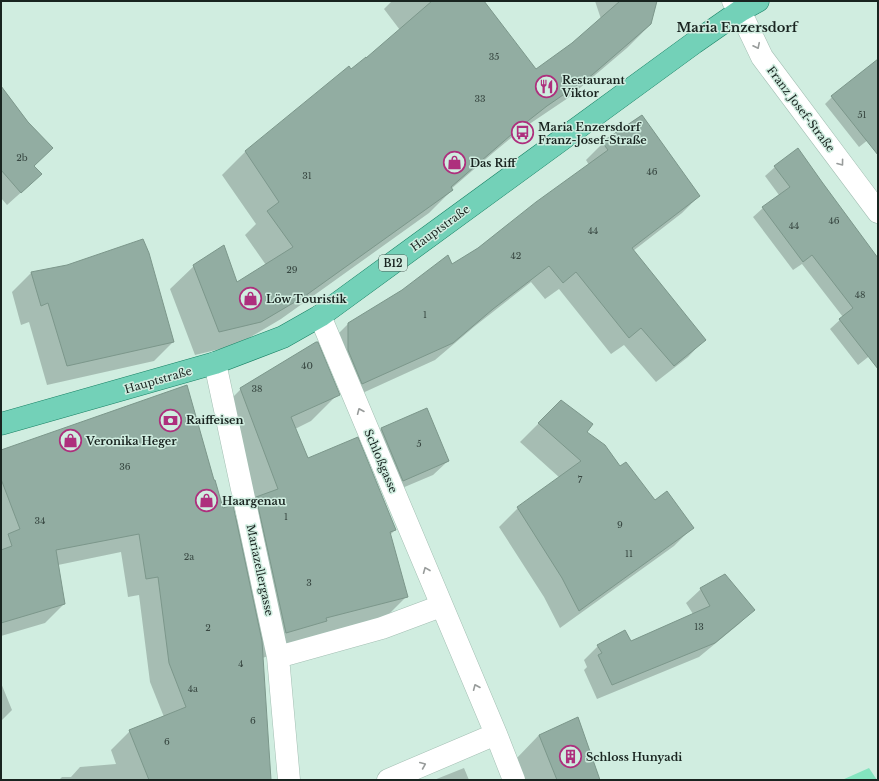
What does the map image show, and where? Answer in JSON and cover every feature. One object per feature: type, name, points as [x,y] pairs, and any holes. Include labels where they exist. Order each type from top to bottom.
[{"type":"main road","name":"Hauptstraße","points":[[1,424],[215,363],[283,337],[320,316],[694,43],[744,4]]},
{"type":"street","name":"Franz Josef-Straße","points":[[744,4],[762,57],[878,212]]},
{"type":"street","name":"Schloßgasse","points":[[320,316],[514,780]]},
{"type":"street","name":"Mariazellergasse","points":[[215,363],[278,657],[289,780]]},
{"type":"street","points":[[278,657],[382,628],[441,606]]},
{"type":"street","points":[[388,780],[496,734]]},
{"type":"green space","points":[[869,768],[877,780],[842,780]]},
{"type":"building","points":[[432,1],[484,1],[536,69],[572,43],[620,1],[657,1],[651,24],[592,75],[547,106],[519,128],[451,187],[453,190],[305,296],[261,322],[219,332],[193,265],[224,245],[237,282],[293,247],[267,211],[279,202],[245,151],[349,66],[351,69],[366,58]]},
{"type":"building","points":[[878,59],[878,155],[831,96]]},
{"type":"building","points":[[1,86],[28,122],[53,148],[34,166],[42,174],[21,193],[1,170]]},
{"type":"building","points":[[642,115],[700,196],[632,248],[706,340],[674,366],[641,328],[629,338],[576,272],[563,283],[549,266],[493,309],[453,343],[362,384],[348,350],[348,323],[402,290],[448,255],[452,264],[478,248],[536,202],[608,150],[602,142]]},
{"type":"building","points":[[798,148],[878,258],[878,369],[839,319],[853,308],[812,255],[803,262],[762,207],[790,187],[774,166]]},
{"type":"building","points":[[143,239],[149,253],[174,342],[67,366],[48,303],[41,306],[31,272],[67,265]]},
{"type":"building","points":[[318,342],[340,395],[291,417],[308,458],[358,437],[396,530],[390,532],[408,597],[326,618],[327,621],[286,633],[256,497],[278,489],[240,388]]},
{"type":"building","points":[[187,385],[223,508],[233,505],[262,641],[271,780],[149,780],[129,730],[186,707],[169,663],[158,577],[146,579],[139,534],[56,550],[65,604],[1,623],[1,550],[12,546],[8,534],[20,529],[1,479],[1,450]]},
{"type":"building","points":[[561,400],[593,424],[587,432],[605,445],[620,466],[626,462],[655,500],[667,491],[694,528],[579,611],[562,578],[517,507],[581,461],[538,423]]},
{"type":"building","points":[[427,408],[449,461],[403,481],[381,428]]},
{"type":"building","points":[[725,574],[755,610],[715,643],[612,685],[598,655],[602,653],[597,645],[625,630],[631,641],[710,606],[700,588]]},
{"type":"building","name":"Schloss Hunyadi","points":[[578,717],[600,780],[557,780],[539,735]]},
{"type":"place","name":"Restaurant Viktor","points":[[547,86]]},
{"type":"place","name":"Maria Enzersdorf Franz-Josef-Straße","points":[[522,133]]},
{"type":"place","name":"Das Riff","points":[[455,163]]},
{"type":"place","name":"Löw Touristik","points":[[251,299]]},
{"type":"place","name":"Raiffeisen","points":[[170,420]]},
{"type":"place","name":"Veronika Heger","points":[[70,441]]},
{"type":"place","name":"Haargenau","points":[[207,501]]},
{"type":"place","name":"Schloss Hunyadi","points":[[570,757]]},
{"type":"district","name":"Maria Enzersdorf","points":[[737,27]]}]
